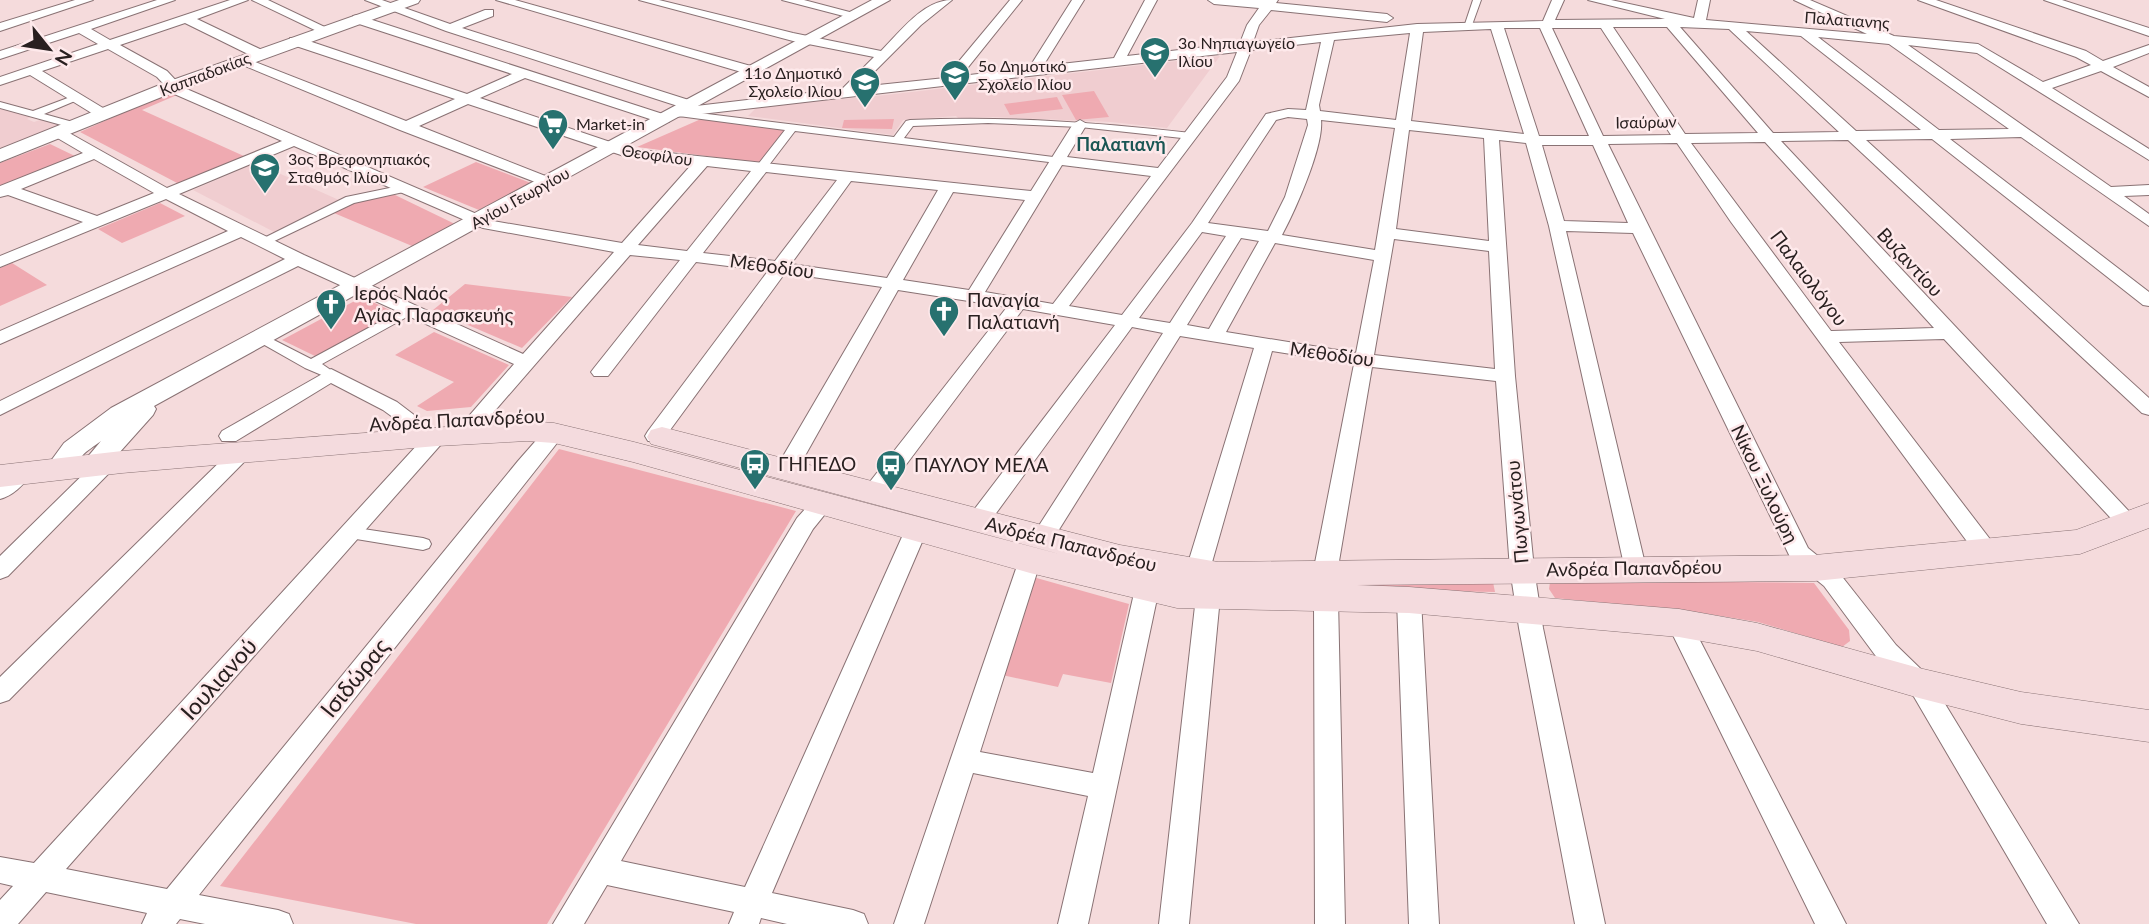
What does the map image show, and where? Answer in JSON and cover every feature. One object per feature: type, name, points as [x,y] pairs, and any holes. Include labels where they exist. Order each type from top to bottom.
[{"type":"main road","name":"Ανδρέα Παπανδρέου","points":[[425,429],[479,416],[556,414],[656,436],[978,520],[1036,549],[1147,589],[1202,585],[1325,586],[1522,569],[1815,568],[2080,542],[2139,519]]},
{"type":"main road","name":"Ανδρέα Παπανδρέου","points":[[5,475],[94,456],[425,429],[554,433],[917,528],[1036,549],[1121,558],[1202,585]]},
{"type":"main road","name":"Ανδρέα Παπανδρέου","points":[[1325,586],[1409,600],[1679,624],[1757,637],[1919,683],[2021,708],[2149,726]]},
{"type":"street","points":[[0,29],[87,0]]},
{"type":"street","points":[[0,55],[169,0]]},
{"type":"street","points":[[0,81],[242,0]]},
{"type":"street","points":[[258,0],[325,30]]},
{"type":"street","points":[[371,0],[676,113]]},
{"type":"street","name":"Καππαδοκίας","points":[[0,156],[173,86],[413,0]]},
{"type":"street","points":[[502,0],[752,71]]},
{"type":"street","points":[[645,0],[882,55]]},
{"type":"street","points":[[788,0],[855,15]]},
{"type":"street","name":"Αγίου Γεωργίου","points":[[94,456],[105,423],[882,0]]},
{"type":"street","points":[[847,92],[882,55],[946,0]]},
{"type":"street","points":[[950,80],[1016,0]]},
{"type":"street","points":[[1032,72],[1078,0]]},
{"type":"street","points":[[1120,62],[1121,53],[1151,0]]},
{"type":"street","points":[[1214,0],[1390,14],[1380,32]]},
{"type":"street","points":[[1467,25],[1476,0]]},
{"type":"street","points":[[1548,23],[1558,0]]},
{"type":"street","points":[[1594,0],[1699,23],[1703,0]]},
{"type":"street","points":[[1800,0],[1894,41],[2149,221]]},
{"type":"street","points":[[1924,0],[2081,54],[2149,93]]},
{"type":"street","points":[[2050,0],[2149,32]]},
{"type":"street","points":[[1058,309],[1234,78],[1247,48],[1253,25],[1269,3]]},
{"type":"street","points":[[450,28],[488,13]]},
{"type":"street","points":[[186,19],[259,54]]},
{"type":"street","points":[[357,19],[523,74],[676,113],[1163,173]]},
{"type":"street","name":"Βυζαντίου","points":[[1669,22],[1767,138],[1948,333],[2139,519]]},
{"type":"street","name":"Παλατιανης","points":[[676,113],[1418,28],[1548,23],[1699,23],[1973,47],[2040,88]]},
{"type":"street","name":"Νίκου Ξυλούρη","points":[[1548,23],[1546,28],[1639,228],[1799,553],[1832,580],[1887,652],[1919,683],[2064,924]]},
{"type":"street","name":"Παλαιολόγου","points":[[1604,23],[1681,139],[1988,553]]},
{"type":"street","points":[[1496,24],[1557,226],[1634,568]]},
{"type":"street","points":[[1734,27],[2149,409]]},
{"type":"street","points":[[1330,924],[1325,586],[1387,233],[1418,28]]},
{"type":"street","points":[[0,29],[35,43]]},
{"type":"street","name":"Μεθοδίου","points":[[80,29],[162,74],[177,90],[477,221],[626,248],[780,267],[974,296],[1363,360],[1505,376]]},
{"type":"street","points":[[1806,34],[2149,301]]},
{"type":"street","points":[[1215,335],[1271,238],[1300,177],[1315,125],[1312,105],[1328,38]]},
{"type":"street","name":"Θεοφίλου","points":[[295,41],[629,153],[1035,195]]},
{"type":"street","points":[[2040,88],[2149,49]]},
{"type":"street","points":[[240,61],[548,182]]},
{"type":"street","points":[[32,71],[103,114]]},
{"type":"street","points":[[405,127],[523,74]]},
{"type":"street","points":[[2040,88],[2149,155]]},
{"type":"street","points":[[34,114],[77,98]]},
{"type":"street","points":[[0,105],[76,125]]},
{"type":"street","name":"Ισαύρων","points":[[1198,226],[1271,117],[1288,113],[1533,140],[2024,134]]},
{"type":"street","points":[[896,141],[906,125],[914,122],[997,120],[1080,124],[1191,136]]},
{"type":"street","points":[[974,296],[1080,124]]},
{"type":"street","points":[[601,372],[792,128]]},
{"type":"street","points":[[59,133],[167,194],[262,242],[525,362]]},
{"type":"street","name":"Πωγωνάτου","points":[[1491,136],[1505,376],[1522,569],[1531,628],[1590,924]]},
{"type":"street","points":[[0,262],[294,141]]},
{"type":"street","points":[[3,191],[96,153]]},
{"type":"street","points":[[479,416],[704,161]]},
{"type":"street","points":[[656,436],[848,175]]},
{"type":"street","points":[[786,470],[948,187]]},
{"type":"street","points":[[262,242],[349,200],[404,189]]},
{"type":"street","points":[[3,191],[98,222]]},
{"type":"street","points":[[2108,192],[2149,191]]},
{"type":"street","points":[[978,520],[1198,226],[1382,256]]},
{"type":"street","points":[[1557,226],[1639,228]]},
{"type":"street","points":[[0,338],[242,231]]},
{"type":"street","points":[[909,924],[962,760],[1036,549],[1237,233]]},
{"type":"street","points":[[1387,233],[1499,247]]},
{"type":"street","points":[[0,409],[298,259]]},
{"type":"street","points":[[873,493],[1020,303]]},
{"type":"street","points":[[310,365],[409,310]]},
{"type":"street","points":[[1827,337],[1948,333]]},
{"type":"street","points":[[261,339],[331,375],[425,429]]},
{"type":"street","points":[[1174,924],[1198,707],[1202,585],[1265,344]]},
{"type":"street","points":[[0,693],[236,444],[331,375]]},
{"type":"street","name":"Αγίου Γεωργίου","points":[[0,570],[94,456],[158,396]]},
{"type":"street","name":"Ιουλιανού","points":[[0,922],[350,533],[425,429]]},
{"type":"street","name":"Ισιδώρας","points":[[165,914],[554,433]]},
{"type":"street","points":[[568,924],[806,524],[823,503]]},
{"type":"street","points":[[748,914],[917,528]]},
{"type":"street","points":[[350,533],[424,544]]},
{"type":"street","points":[[1073,924],[1147,589]]},
{"type":"street","points":[[1409,600],[1424,924]]},
{"type":"street","points":[[1679,624],[1831,924]]},
{"type":"street","points":[[962,760],[1104,787]]},
{"type":"street","points":[[0,870],[39,877],[165,914],[278,924]]},
{"type":"street","points":[[601,870],[748,914],[853,924]]},
{"type":"shaded area","points":[[1220,56],[1167,128],[1111,122],[956,116],[903,120],[893,135],[748,116],[757,107],[886,95]]},
{"type":"shaded area","points":[[1094,91],[1109,117],[1076,120],[1062,95]]},
{"type":"shaded area","points":[[167,93],[177,95],[142,110],[246,157],[179,184],[80,132]]},
{"type":"shaded area","points":[[1057,97],[1063,109],[1010,115],[1004,104]]},
{"type":"shaded area","points":[[0,109],[32,116],[27,119],[34,122],[43,119],[64,125],[0,151]]},
{"type":"shaded area","points":[[701,119],[787,130],[760,163],[637,147]]},
{"type":"shaded area","points":[[894,119],[892,129],[842,128],[844,120]]},
{"type":"shaded area","points":[[50,144],[77,157],[0,187],[0,163]]},
{"type":"shaded area","points":[[476,162],[531,183],[479,210],[423,187]]},
{"type":"shaded area","name":"3ος Βρεφονηπιακός Σταθμός Ιλίου","points":[[256,163],[339,200],[276,233],[193,190]]},
{"type":"shaded area","points":[[393,194],[455,224],[412,246],[334,213],[351,204]]},
{"type":"shaded area","points":[[160,203],[185,216],[122,243],[98,229]]},
{"type":"shaded area","points":[[12,263],[47,285],[0,306],[0,268]]},
{"type":"shaded area","points":[[465,284],[572,297],[522,348],[433,310]]},
{"type":"shaded area","points":[[362,297],[396,313],[317,357],[282,340]]},
{"type":"shaded area","points":[[434,332],[509,365],[471,407],[427,411],[417,406],[454,382],[395,355]]},
{"type":"shaded area","points":[[559,449],[796,511],[547,924],[416,924],[220,886]]},
{"type":"shaded area","points":[[1033,577],[1129,604],[1111,683],[1063,674],[1058,687],[1002,675]]},
{"type":"shaded area","points":[[1492,577],[1495,592],[1320,589],[1324,580]]},
{"type":"shaded area","points":[[1550,582],[1814,583],[1849,630],[1850,641],[1842,647],[1758,622],[1702,613],[1555,598],[1549,589]]},
{"type":"place","name":"3ο Νηπιαγωγείο Ιλίου","points":[[1155,79]]},
{"type":"place","name":"5ο Δημοτικό Σχολείο Ιλίου","points":[[955,102]]},
{"type":"place","name":"11ο Δημοτικό Σχολείο Ιλίου","points":[[865,109]]},
{"type":"place","name":"Market-in","points":[[553,151]]},
{"type":"place","name":"3ος Βρεφονηπιακός Σταθμός Ιλίου","points":[[265,195]]},
{"type":"place","name":"Ιερός Ναός Αγίας Παρασκευής","points":[[331,331]]},
{"type":"place","name":"Παναγία Παλατιανή","points":[[944,338]]},
{"type":"place","name":"ΓΗΠΕΔΟ","points":[[755,491]]},
{"type":"place","name":"ΠΑΥΛΟΥ ΜΕΛΑ","points":[[891,492]]},
{"type":"district","name":"Παλατιανή","points":[[1121,145]]}]
